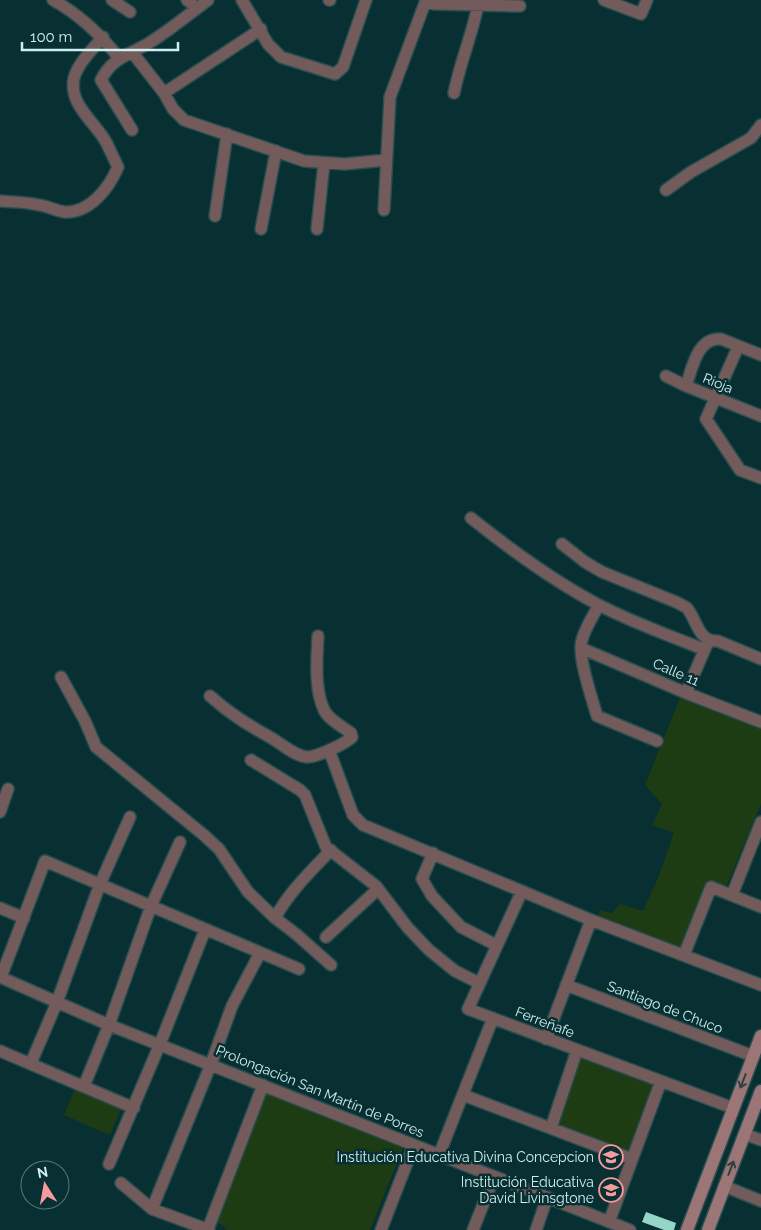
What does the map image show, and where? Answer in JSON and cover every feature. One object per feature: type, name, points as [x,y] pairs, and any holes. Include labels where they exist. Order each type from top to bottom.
[{"type":"main road","points":[[687,1230],[761,1036]]},
{"type":"main road","points":[[708,1230],[761,1091]]},
{"type":"street","points":[[54,0],[73,12],[103,37],[119,58]]},
{"type":"street","points":[[112,0],[130,12]]},
{"type":"street","points":[[188,0],[197,8]]},
{"type":"street","points":[[132,130],[101,80],[106,69],[119,58],[151,42],[208,0]]},
{"type":"street","points":[[242,0],[261,29],[268,44],[281,57],[335,74],[343,67],[366,0]]},
{"type":"street","points":[[604,0],[641,14],[647,0]]},
{"type":"street","points":[[384,210],[390,97],[426,1],[434,4],[520,6]]},
{"type":"street","points":[[454,93],[459,70],[473,30],[478,4]]},
{"type":"street","points":[[164,94],[261,29]]},
{"type":"street","points":[[0,201],[39,204],[63,212],[77,211],[89,205],[103,193],[113,178],[118,167],[106,141],[78,104],[74,91],[74,79],[80,66],[103,37]]},
{"type":"street","points":[[132,52],[173,109],[184,120],[304,162],[345,164],[386,160]]},
{"type":"street","points":[[666,190],[691,172],[751,138],[761,125]]},
{"type":"street","points":[[215,216],[227,134]]},
{"type":"street","points":[[261,228],[276,151]]},
{"type":"street","points":[[318,229],[324,163]]},
{"type":"street","points":[[686,386],[697,353],[702,346],[715,338],[721,338],[738,347],[761,355]]},
{"type":"street","points":[[738,347],[706,419],[740,470],[761,478]]},
{"type":"street","name":"Rioja","points":[[666,376],[761,416]]},
{"type":"street","points":[[471,518],[554,580],[598,605],[707,645],[718,641],[761,658]]},
{"type":"street","points":[[562,544],[585,562],[602,572],[686,607],[707,645]]},
{"type":"street","points":[[598,605],[581,641],[585,672],[597,716],[657,741]]},
{"type":"street","points":[[210,696],[248,725],[291,751],[307,757],[348,741],[352,737],[351,733],[325,711],[318,681],[318,636]]},
{"type":"street","points":[[686,693],[707,645]]},
{"type":"street","name":"Calle 11","points":[[581,648],[686,693],[761,722]]},
{"type":"street","points":[[61,677],[85,721],[96,747],[205,836],[219,849],[248,892],[275,918],[331,965]]},
{"type":"street","points":[[329,750],[353,815],[363,825],[591,920],[761,985]]},
{"type":"street","points":[[251,760],[300,790],[305,795],[326,847],[378,889],[408,928],[429,950],[455,971],[479,983]]},
{"type":"street","points":[[0,812],[8,789]]},
{"type":"street","points":[[31,1063],[57,1002],[100,884],[130,817]]},
{"type":"street","points":[[732,895],[761,822]]},
{"type":"street","points":[[84,1086],[151,906],[180,842]]},
{"type":"street","points":[[275,918],[282,904],[331,850]]},
{"type":"street","points":[[433,853],[422,879],[432,896],[461,927],[496,945]]},
{"type":"street","points":[[1,977],[45,861],[300,969]]},
{"type":"street","points":[[684,955],[710,887],[761,907]]},
{"type":"street","points":[[326,937],[378,889]]},
{"type":"street","name":"Ferreñafe","points":[[522,891],[468,1008],[733,1108]]},
{"type":"street","points":[[0,908],[24,918]]},
{"type":"street","points":[[546,1039],[591,920]]},
{"type":"street","points":[[109,1164],[134,1108],[205,930]]},
{"type":"street","points":[[152,1209],[211,1064],[232,1006],[260,953]]},
{"type":"street","name":"Prolongación San Martín de Porres","points":[[1,977],[108,1025],[630,1230]]},
{"type":"street","name":"Santiago de Chuco","points":[[566,985],[753,1056]]},
{"type":"street","points":[[439,1155],[493,1018]]},
{"type":"street","points":[[551,1128],[577,1050]]},
{"type":"street","points":[[0,1051],[134,1108]]},
{"type":"street","points":[[609,1222],[661,1081]]},
{"type":"street","points":[[121,1183],[152,1209],[209,1230],[263,1086]]},
{"type":"street","points":[[463,1095],[632,1159]]},
{"type":"street","points":[[744,1134],[761,1140]]},
{"type":"street","points":[[381,1230],[414,1145]]},
{"type":"street","points":[[474,1230],[494,1177]]},
{"type":"street","points":[[724,1186],[761,1201]]},
{"type":"street","points":[[536,1230],[547,1198]]},
{"type":"green space","points":[[680,698],[761,728],[761,804],[727,885],[708,881],[682,949],[598,917],[600,910],[612,913],[620,904],[643,911],[660,873],[674,833],[652,825],[662,804],[645,785]]},
{"type":"green space","points":[[578,1055],[654,1083],[629,1154],[552,1126]]},
{"type":"green space","points":[[75,1089],[121,1109],[110,1135],[64,1115]]},
{"type":"green space","points":[[265,1093],[403,1148],[370,1230],[227,1230],[213,1218]]},
{"type":"building","points":[[646,1212],[676,1223],[674,1230],[664,1230],[642,1222]]},
{"type":"place","name":"Institución Educativa Divina Concepcion","points":[[611,1157]]},
{"type":"place","name":"Institución Educativa David Livinsgtone","points":[[611,1190]]}]
